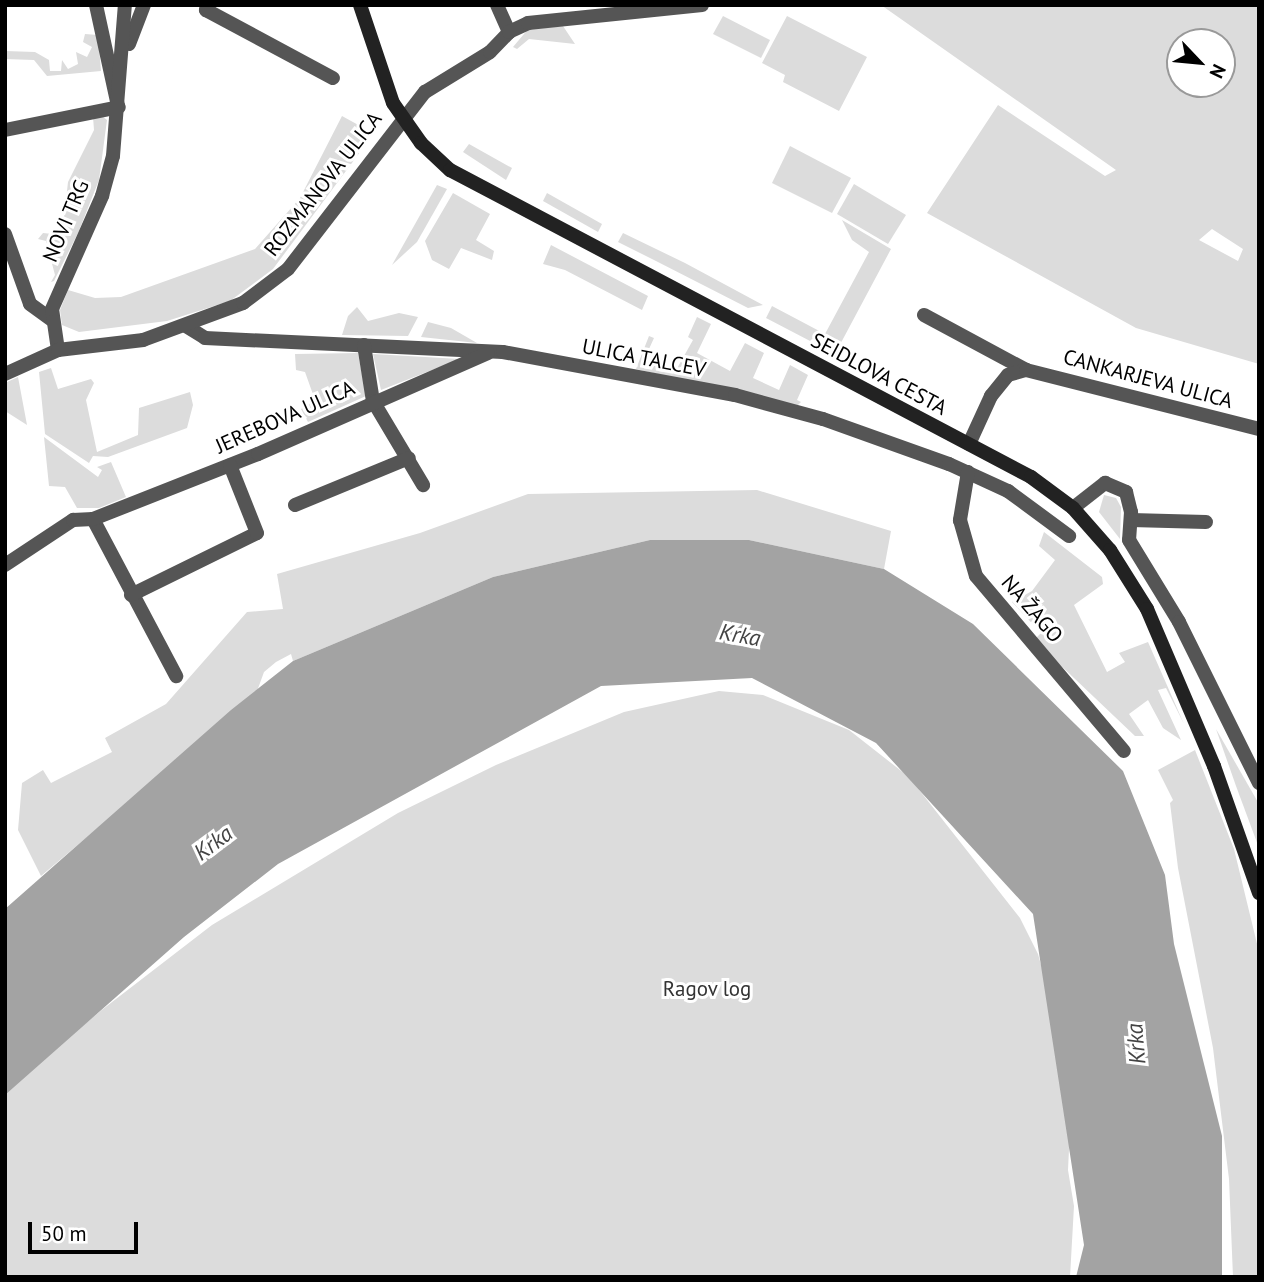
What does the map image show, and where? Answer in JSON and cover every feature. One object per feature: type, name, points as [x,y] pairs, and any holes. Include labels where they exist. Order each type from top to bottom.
[{"type":"street","points":[[5,130],[119,107],[96,5]]},
{"type":"street","points":[[122,65],[125,5]]},
{"type":"street","points":[[122,65],[144,5]]},
{"type":"street","points":[[209,5],[206,10],[333,78]]},
{"type":"street","name":"SEIDLOVA CESTA","points":[[360,5],[383,80],[401,117],[428,150],[479,187],[1031,477],[1073,508],[1110,550],[1147,609],[1214,766],[1259,894]]},
{"type":"street","points":[[497,5],[509,32],[528,23],[702,5]]},
{"type":"street","name":"ROZMANOVA ULICA","points":[[5,374],[58,350],[143,340],[243,303],[288,269],[401,117],[425,92],[490,52],[509,32]]},
{"type":"street","name":"NOVI TRG","points":[[51,319],[102,196],[119,107],[122,65]]},
{"type":"street","points":[[5,234],[30,304],[51,319],[58,350]]},
{"type":"street","name":"CANKARJEVA ULICA","points":[[924,315],[1026,370],[1259,429]]},
{"type":"street","name":"ULICA TALCEV","points":[[186,326],[205,338],[492,351],[735,395],[823,419],[968,472],[1008,491],[1069,536]]},
{"type":"street","points":[[364,345],[373,401],[423,485]]},
{"type":"street","name":"JEREBOVA ULICA","points":[[5,565],[73,520],[93,519],[230,466],[492,351]]},
{"type":"street","points":[[969,444],[991,396],[1008,375],[1026,370]]},
{"type":"street","points":[[295,505],[409,458]]},
{"type":"street","points":[[131,595],[257,533],[230,466]]},
{"type":"street","name":"NA ŽAGO","points":[[968,472],[961,527],[976,576],[1124,751]]},
{"type":"street","points":[[1073,508],[1098,486],[1114,484],[1126,492],[1132,545],[1180,622],[1259,783]]},
{"type":"street","points":[[93,519],[176,676]]},
{"type":"street","points":[[1131,520],[1206,522]]},
{"type":"green space","points":[[881,5],[1259,5],[1259,364],[1136,328],[927,213],[998,105],[1105,176],[1116,170]],"holes":[[[1212,229],[1243,249],[1238,261],[1199,240]]]},
{"type":"green space","points":[[723,16],[770,40],[761,58],[713,34]]},
{"type":"green space","points":[[787,16],[867,57],[839,111],[783,82],[785,75],[762,63]]},
{"type":"green space","points":[[563,26],[575,44],[529,39],[517,49],[513,47],[529,28]]},
{"type":"green space","points":[[85,34],[98,35],[101,71],[47,76],[34,60],[5,59],[5,51],[35,52],[49,60],[50,71],[61,71],[62,60],[68,69],[78,64],[76,52],[87,57],[92,47],[83,42]]},
{"type":"green space","points":[[102,116],[107,120],[99,180],[78,233],[54,281],[51,282],[55,275],[46,241],[38,239],[43,233],[62,235],[68,182],[94,130],[93,117]]},
{"type":"green space","points":[[342,116],[362,127],[369,140],[273,269],[230,301],[167,321],[79,332],[62,325],[60,310],[68,290],[95,298],[121,297],[255,249],[300,198]]},
{"type":"green space","points":[[469,144],[512,168],[506,180],[463,152]]},
{"type":"green space","points":[[790,146],[851,178],[832,213],[772,183]]},
{"type":"green space","points":[[854,184],[906,215],[888,244],[837,214]]},
{"type":"green space","points":[[437,185],[447,189],[417,242],[392,265]]},
{"type":"green space","points":[[453,193],[490,214],[476,240],[494,251],[492,260],[461,248],[449,269],[432,260],[425,241]]},
{"type":"green space","points":[[547,193],[602,224],[598,232],[543,201]]},
{"type":"green space","points":[[842,220],[891,249],[835,354],[766,318],[772,306],[825,334],[869,252],[852,240]]},
{"type":"green space","points":[[623,233],[763,305],[748,308],[618,242]]},
{"type":"green space","points":[[551,245],[648,296],[642,310],[565,270],[543,264]]},
{"type":"green space","points":[[357,307],[368,321],[399,313],[418,317],[408,336],[342,335],[348,316]]},
{"type":"green space","points":[[697,317],[711,324],[697,353],[730,371],[745,343],[764,353],[753,378],[779,390],[790,365],[808,375],[797,400],[801,402],[797,406],[636,369],[649,336],[654,338],[644,360],[675,372],[693,340],[688,337]]},
{"type":"green space","points":[[428,322],[451,328],[477,343],[421,337]]},
{"type":"green space","points":[[358,353],[366,396],[308,422],[301,409],[315,400],[305,372],[296,370],[295,354]]},
{"type":"green space","points":[[373,354],[460,359],[381,390]]},
{"type":"green space","points":[[51,368],[58,389],[91,379],[94,383],[86,400],[97,452],[138,435],[139,408],[190,392],[193,405],[187,428],[108,457],[93,456],[89,463],[45,434],[39,372]]},
{"type":"green space","points":[[18,377],[27,425],[5,411],[5,383]]},
{"type":"green space","points":[[44,437],[98,477],[102,470],[97,467],[111,462],[126,497],[99,508],[77,508],[65,487],[49,486]]},
{"type":"green space","points":[[757,490],[891,531],[884,569],[749,540],[650,540],[493,577],[293,661],[291,654],[276,662],[264,672],[256,694],[41,876],[18,830],[22,783],[43,770],[51,783],[112,752],[105,738],[166,704],[247,612],[283,609],[277,574],[420,533],[528,494]]},
{"type":"green space","points":[[1104,495],[1116,498],[1121,507],[1120,539],[1099,512]]},
{"type":"green space","points":[[1044,532],[1102,577],[1103,584],[1074,605],[1107,672],[1125,662],[1119,653],[1148,642],[1184,724],[1166,688],[1158,690],[1181,740],[1163,728],[1148,700],[1129,714],[1144,736],[1135,736],[1034,640],[1041,633],[1012,602],[1032,591],[1055,560],[1039,546]]},
{"type":"green space","name":"Ragov log","points":[[719,691],[763,695],[849,730],[909,777],[1020,918],[1038,954],[1052,1005],[1070,1129],[1068,1170],[1074,1206],[1070,1277],[5,1277],[5,1090],[103,1009],[212,925],[398,813],[496,765],[624,712]]},
{"type":"green space","points":[[1216,729],[1259,804],[1259,848],[1236,786]]},
{"type":"green space","points":[[1195,750],[1234,849],[1259,952],[1259,1277],[1233,1277],[1229,1179],[1213,1048],[1178,868],[1170,803],[1173,800],[1158,770]]},
{"type":"water","name":"Krka","points":[[650,540],[749,540],[884,569],[973,624],[1123,771],[1165,875],[1174,944],[1222,1136],[1222,1277],[1076,1277],[1084,1245],[1033,914],[876,743],[752,678],[601,686],[278,864],[184,937],[5,1095],[5,909],[231,710],[293,661],[493,577]]}]
